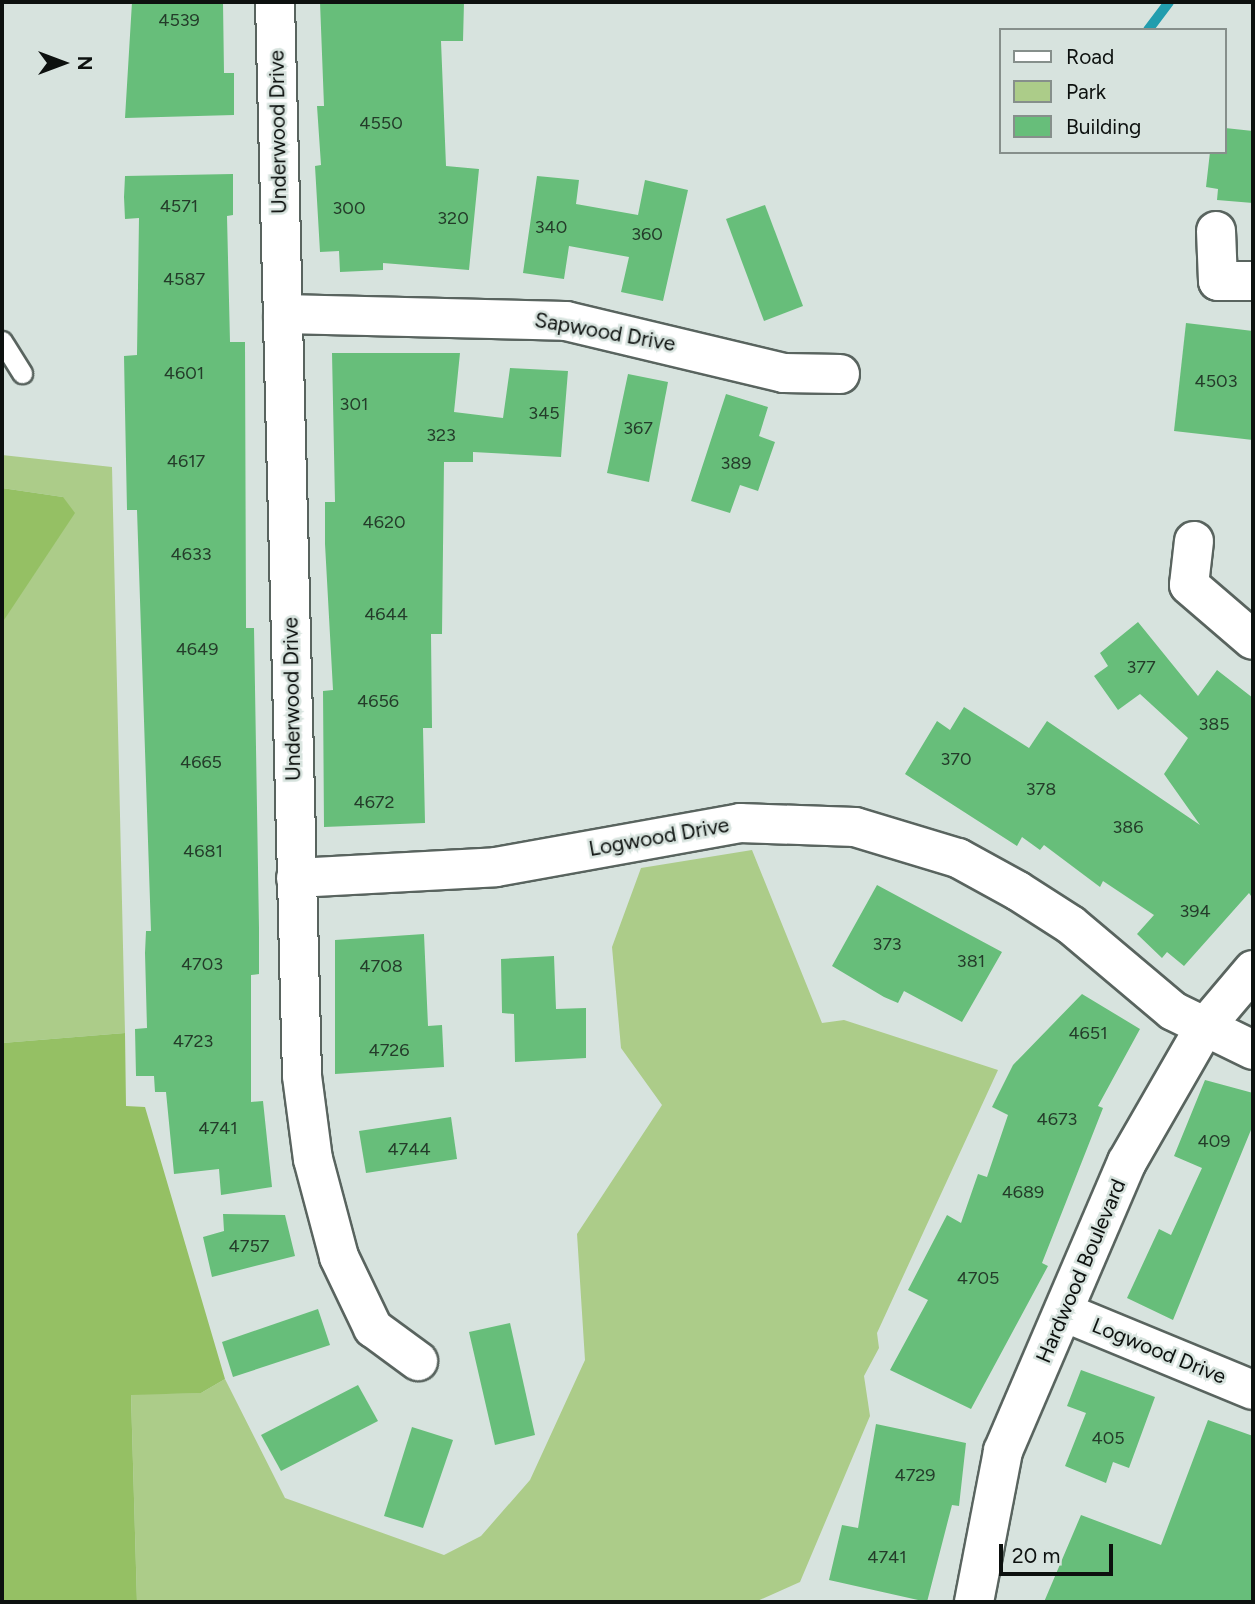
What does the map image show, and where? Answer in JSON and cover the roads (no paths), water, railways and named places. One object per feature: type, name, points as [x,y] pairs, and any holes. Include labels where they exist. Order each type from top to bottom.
[{"type":"street","name":"Underwood Drive","points":[[275,2],[302,1076],[328,1222],[373,1328],[418,1361]]},
{"type":"street","points":[[1216,231],[1218,281],[1253,281]]},
{"type":"street","name":"Sapwood Drive","points":[[283,314],[566,321],[785,373],[840,374]]},
{"type":"street","points":[[1194,541],[1189,585],[1253,640]]},
{"type":"street","name":"Logwood Drive","points":[[296,878],[496,867],[740,822],[855,827],[958,858],[1018,891],[1204,1028],[1253,1050]]},
{"type":"street","name":"Hardwood Boulevard","points":[[974,1602],[1003,1451],[1066,1313],[1147,1118],[1204,1028],[1253,970]]},
{"type":"street","name":"Logwood Drive","points":[[1066,1313],[1253,1390]]},
{"type":"lane","points":[[2,341],[22,373]]},
{"type":"waterway","points":[[1150,28],[1169,2]]}]
